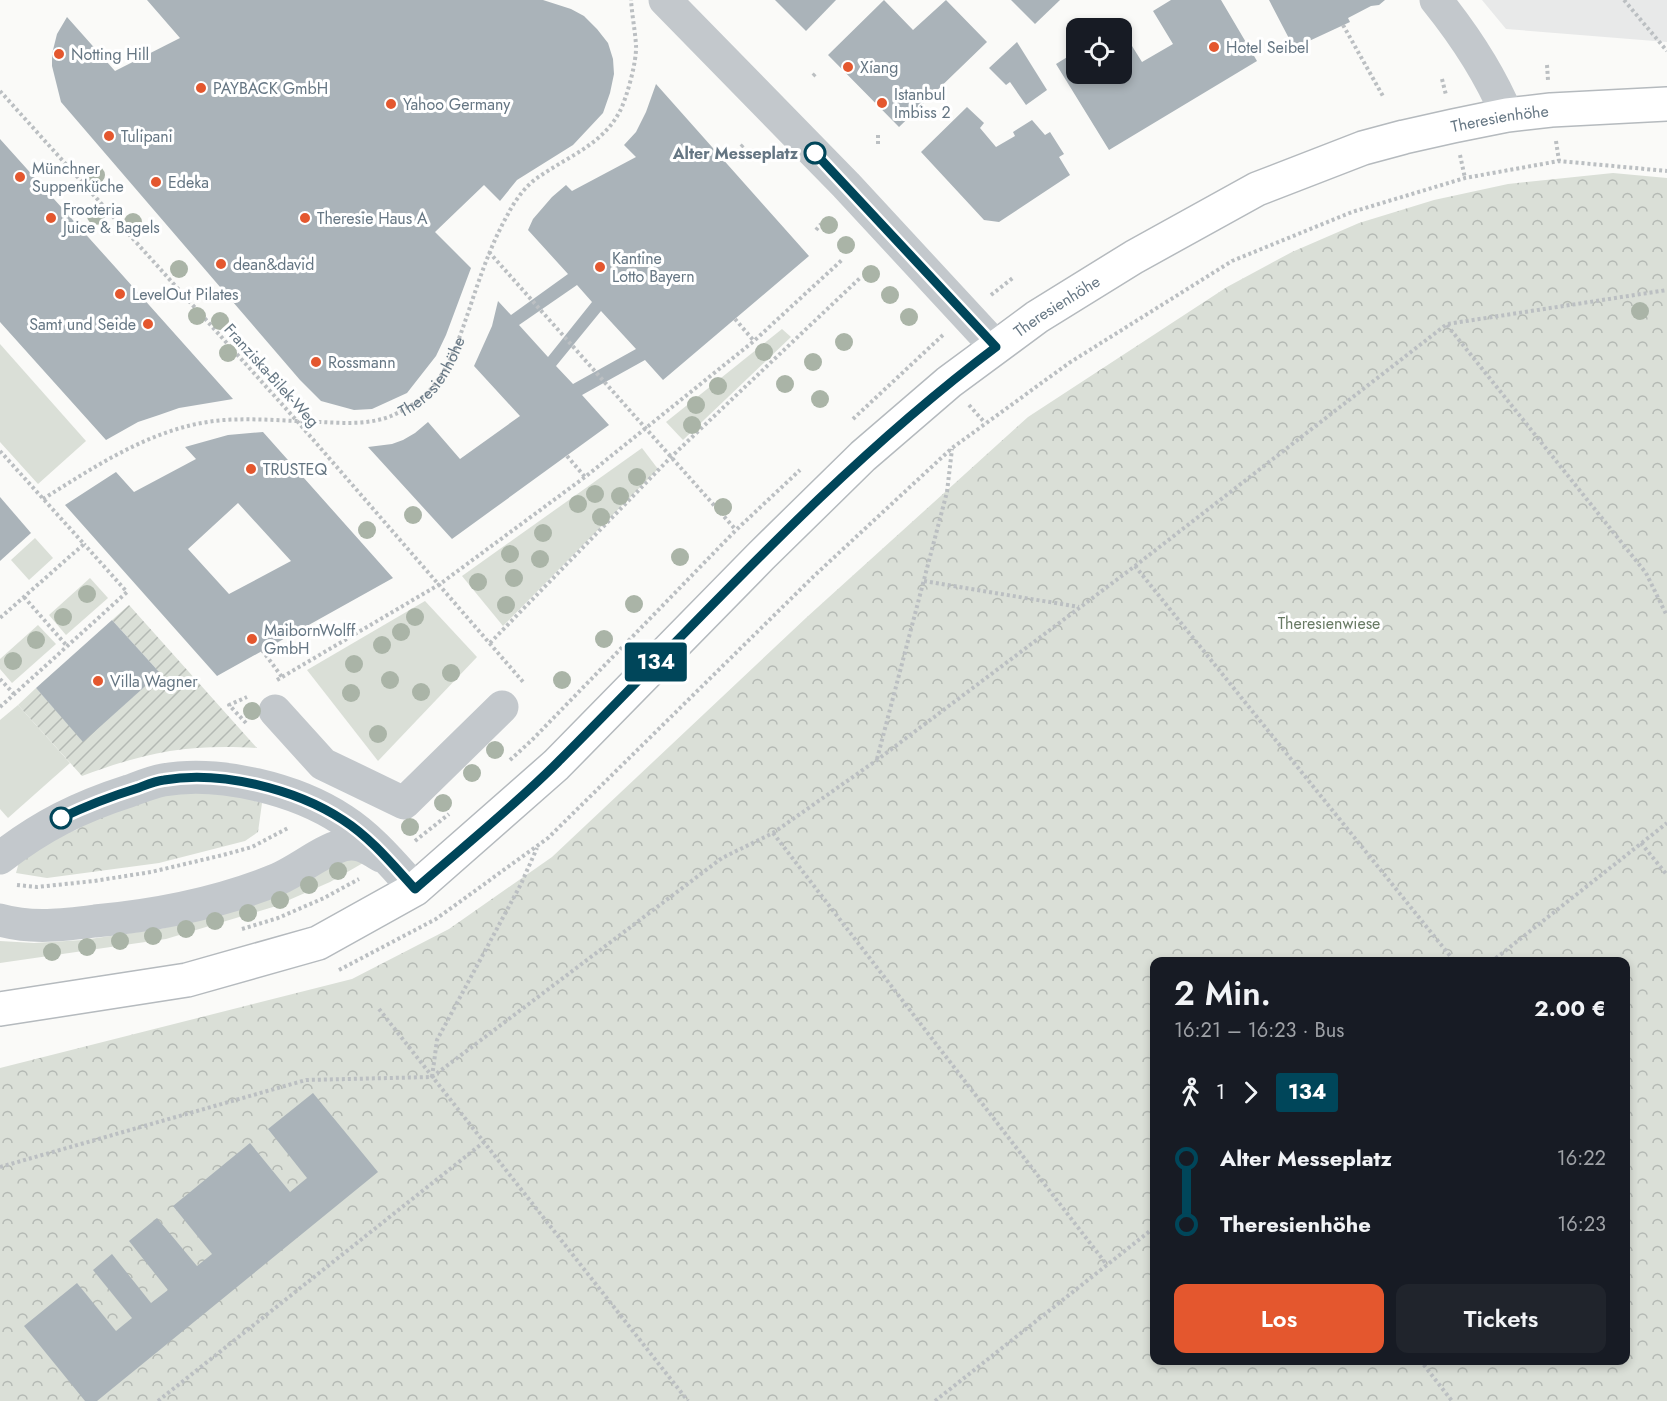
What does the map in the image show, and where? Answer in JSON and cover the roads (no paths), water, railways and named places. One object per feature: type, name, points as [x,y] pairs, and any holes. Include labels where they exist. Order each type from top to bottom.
[{"type":"main road","name":"Theresienhöhe","points":[[0,1009],[186,980],[318,943],[415,889],[556,765],[761,556],[863,456],[949,382],[1037,317],[1134,257],[1257,189],[1364,148],[1507,115],[1667,104]]},
{"type":"main road","name":"Theresienhöhe","points":[[1633,105],[1667,109]]},
{"type":"street","points":[[665,0],[798,134],[996,347]]},
{"type":"street","points":[[1436,0],[1480,60],[1495,85],[1507,115]]},
{"type":"street","points":[[266,696],[323,764],[404,803],[502,707]]},
{"type":"street","points":[[0,858],[39,829],[78,810],[163,780],[191,778],[250,784],[303,798],[344,820],[390,861],[415,889]]},
{"type":"street","points":[[0,920],[29,926],[68,924],[119,919],[192,906],[240,894],[281,877],[342,846],[358,843],[390,861]]},
{"type":"place","name":"Hotel Seibel","points":[[1214,47]]},
{"type":"place","name":"Notting Hill","points":[[59,54]]},
{"type":"place","name":"Xiang","points":[[848,67]]},
{"type":"place","name":"PAYBACK GmbH","points":[[201,88]]},
{"type":"place","name":"Istanbul Imbiss 2","points":[[882,103]]},
{"type":"place","name":"Yahoo Germany","points":[[391,104]]},
{"type":"place","name":"Tulipani","points":[[109,136]]},
{"type":"place","name":"Alter Messeplatz","points":[[815,153]]},
{"type":"place","name":"Münchner Suppenküche","points":[[20,177]]},
{"type":"place","name":"Edeka","points":[[156,182]]},
{"type":"place","name":"Frooteria Juice & Bagels","points":[[51,218]]},
{"type":"place","name":"Theresie Haus A","points":[[305,218]]},
{"type":"place","name":"dean&david","points":[[221,264]]},
{"type":"place","name":"Kantine Lotto Bayern","points":[[600,267]]},
{"type":"place","name":"LevelOut Pilates","points":[[120,294]]},
{"type":"place","name":"Samt und Seide","points":[[148,324]]},
{"type":"place","name":"Rossmann","points":[[316,362]]},
{"type":"place","name":"TRUSTEQ","points":[[251,469]]},
{"type":"place","name":"MaibornWolff GmbH","points":[[252,639]]},
{"type":"place","name":"Villa Wagner","points":[[98,681]]},
{"type":"park label","name":"Theresienwiese","points":[[1329,623]]}]
